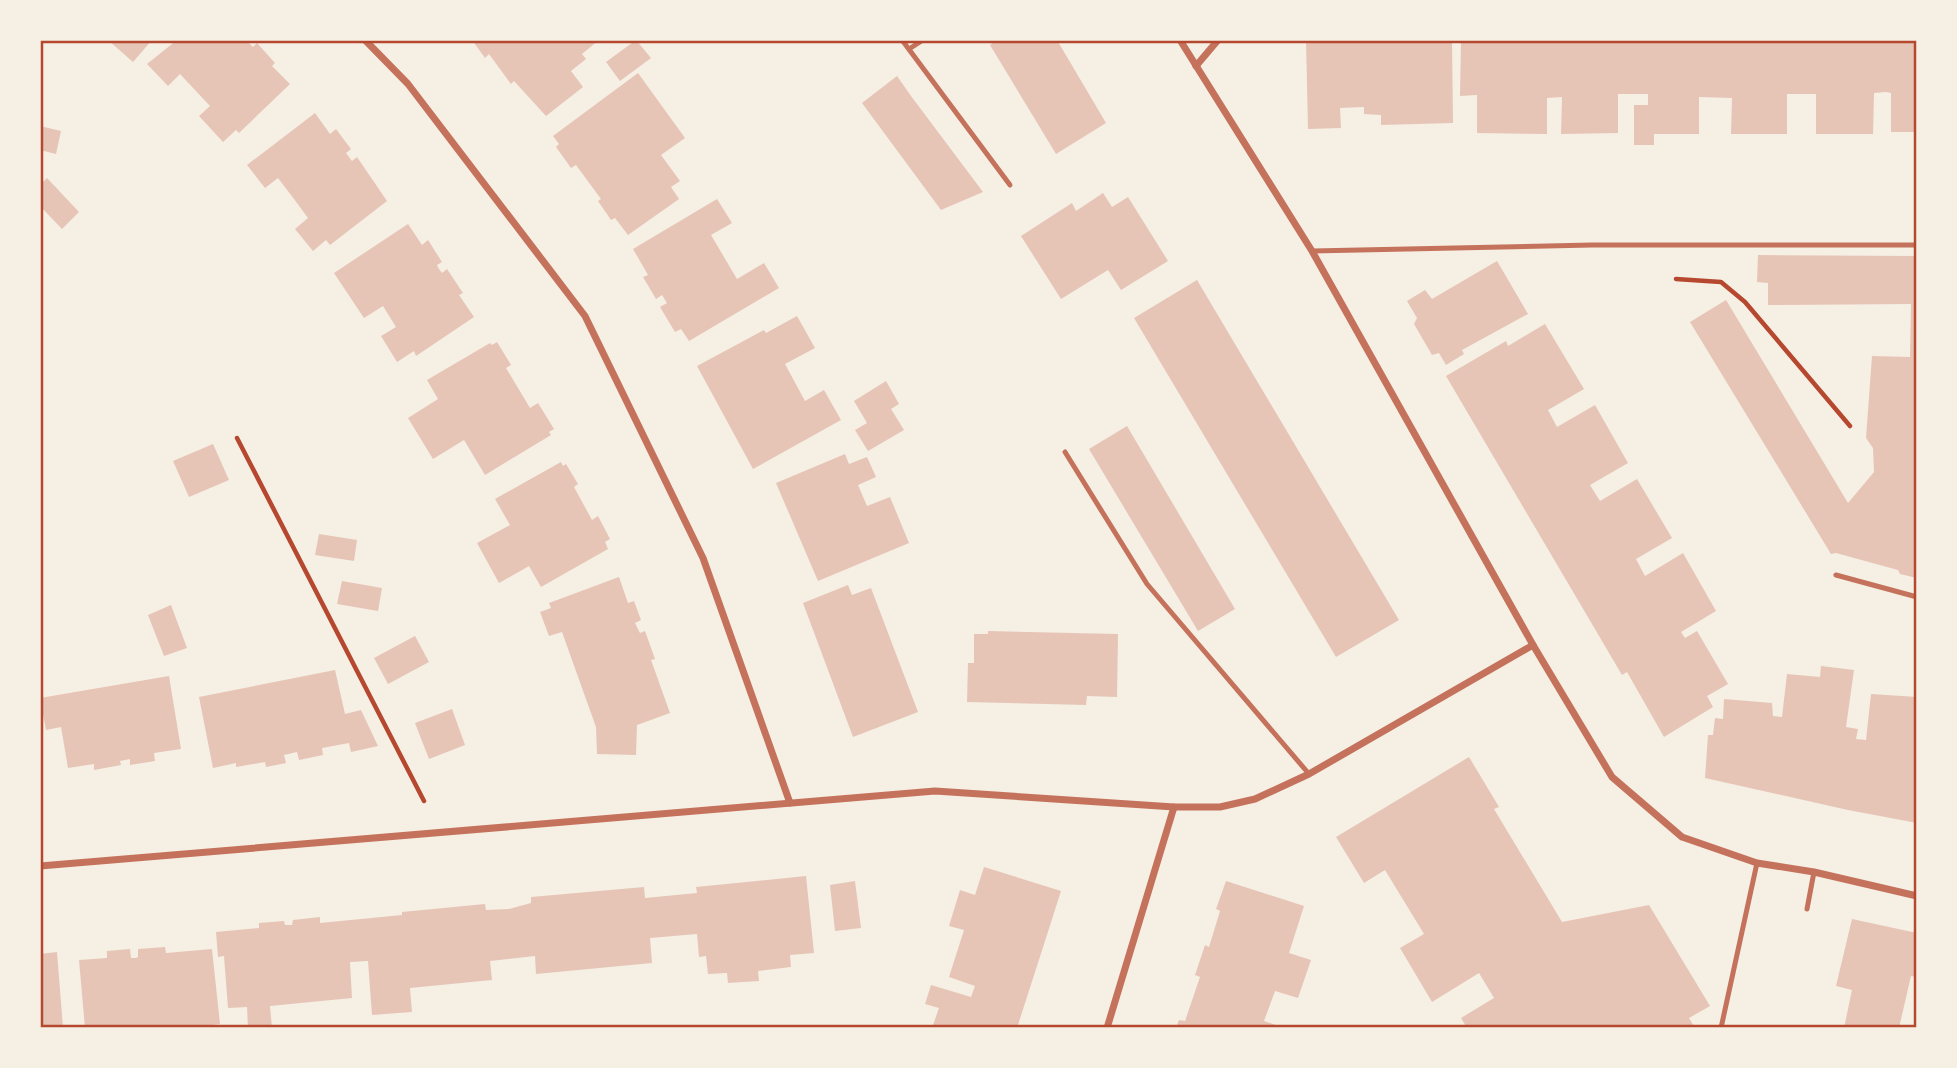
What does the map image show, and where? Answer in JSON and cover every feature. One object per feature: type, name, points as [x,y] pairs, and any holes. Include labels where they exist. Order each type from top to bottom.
[{"type":"street","points":[[365,40],[408,84],[584,316],[703,558],[790,803]]},
{"type":"street","points":[[1180,40],[1312,251],[1533,645],[1612,778],[1682,837],[1757,863],[1814,872],[1917,896]]},
{"type":"street","points":[[1196,66],[1218,40]]},
{"type":"street","points":[[40,866],[936,791],[1174,807],[1220,807],[1255,799],[1310,774],[1533,645]]},
{"type":"street","points":[[1107,1028],[1174,807]]},
{"type":"lane","points":[[902,40],[1010,185]]},
{"type":"lane","points":[[909,49],[923,40]]},
{"type":"lane","points":[[1312,251],[1592,245],[1917,245]]},
{"type":"lane","points":[[1065,452],[1147,584],[1310,774]]},
{"type":"lane","points":[[1836,575],[1917,597]]},
{"type":"lane","points":[[1721,1028],[1757,863]]},
{"type":"lane","points":[[1807,909],[1814,872]]},
{"type":"path","points":[[1667,278],[1721,282],[1745,302],[1850,426]]},
{"type":"path","points":[[237,438],[440,834]]},
{"type":"building","points":[[108,40],[152,40],[133,62]]},
{"type":"building","points":[[177,40],[246,40],[253,47],[257,43],[275,63],[272,66],[290,84],[239,133],[236,130],[223,142],[199,116],[210,106],[180,74],[168,86],[147,64]]},
{"type":"building","points":[[472,40],[599,40],[582,54],[586,59],[571,71],[583,87],[546,116],[514,81],[511,84],[489,54],[485,58]]},
{"type":"building","points":[[636,40],[651,58],[620,81],[606,62]]},
{"type":"building","points":[[997,40],[1057,40],[1106,123],[1056,154],[990,45]]},
{"type":"building","points":[[1306,40],[1452,40],[1453,123],[1381,125],[1381,115],[1364,114],[1364,107],[1340,108],[1341,128],[1308,129]]},
{"type":"building","points":[[1461,40],[1917,40],[1917,132],[1891,132],[1891,93],[1886,92],[1874,93],[1873,134],[1816,134],[1816,94],[1787,94],[1787,134],[1731,134],[1732,98],[1699,97],[1699,134],[1654,134],[1654,145],[1634,145],[1634,105],[1648,105],[1648,94],[1618,94],[1618,133],[1561,134],[1562,97],[1547,98],[1547,134],[1477,133],[1477,95],[1460,96]]},
{"type":"building","points":[[638,73],[685,138],[661,155],[680,181],[671,187],[679,199],[628,235],[615,218],[611,220],[598,201],[601,199],[576,165],[571,168],[556,147],[559,144],[553,136]]},
{"type":"building","points":[[897,76],[983,192],[941,210],[862,103]]},
{"type":"building","points":[[315,113],[330,134],[336,129],[351,149],[346,153],[352,161],[357,157],[387,201],[330,245],[326,240],[313,251],[295,229],[308,218],[278,178],[265,188],[247,165]]},
{"type":"building","points":[[40,126],[61,131],[56,154],[40,150]]},
{"type":"building","points":[[47,178],[79,212],[62,229],[40,206],[40,185]]},
{"type":"building","points":[[1103,193],[1112,207],[1128,197],[1168,261],[1121,290],[1108,270],[1061,299],[1021,236],[1072,203],[1076,211]]},
{"type":"building","points":[[717,199],[732,223],[711,235],[737,279],[764,263],[779,288],[689,341],[681,329],[675,332],[660,307],[667,303],[662,295],[656,299],[643,277],[648,275],[633,249]]},
{"type":"building","points":[[408,224],[422,245],[428,240],[442,262],[437,265],[439,269],[442,273],[447,269],[463,293],[459,295],[474,317],[416,356],[414,351],[397,362],[381,336],[396,327],[383,306],[364,318],[334,273]]},
{"type":"building","points":[[1758,255],[1917,256],[1917,578],[1900,574],[1898,570],[1836,553],[1831,554],[1690,322],[1726,300],[1848,503],[1874,472],[1873,448],[1866,438],[1872,356],[1910,357],[1911,304],[1768,305],[1768,283],[1757,282]]},
{"type":"building","points":[[1497,261],[1528,314],[1462,350],[1464,354],[1446,365],[1439,353],[1432,355],[1414,324],[1417,318],[1407,301],[1425,290],[1432,299]]},
{"type":"building","points":[[1197,280],[1399,620],[1336,657],[1134,318]]},
{"type":"building","points":[[797,316],[815,348],[785,364],[805,401],[824,390],[841,420],[753,469],[697,366],[764,330],[766,333]]},
{"type":"building","points":[[1545,324],[1584,389],[1548,410],[1557,427],[1595,405],[1628,463],[1590,485],[1600,501],[1637,479],[1672,538],[1636,559],[1645,576],[1683,553],[1716,611],[1681,632],[1685,638],[1697,631],[1728,684],[1707,696],[1713,707],[1664,737],[1627,672],[1622,675],[1446,376],[1506,341],[1508,346]]},
{"type":"building","points":[[497,342],[511,365],[506,368],[530,408],[538,403],[554,429],[549,432],[551,435],[485,475],[464,440],[433,459],[408,418],[438,399],[427,380],[490,343],[492,345]]},
{"type":"building","points":[[886,381],[899,404],[891,409],[904,430],[868,451],[855,430],[867,423],[854,401]]},
{"type":"building","points":[[1127,426],[1235,609],[1198,631],[1089,449]]},
{"type":"building","points":[[213,444],[229,480],[189,497],[173,461]]},
{"type":"building","points":[[845,454],[849,464],[867,457],[876,477],[858,485],[867,506],[890,497],[909,543],[818,581],[776,483]]},
{"type":"building","points":[[561,462],[563,466],[566,464],[578,484],[574,487],[592,520],[598,516],[610,539],[605,542],[608,549],[541,587],[529,566],[499,583],[477,543],[510,525],[495,499]]},
{"type":"building","points":[[319,534],[357,540],[354,561],[315,555]]},
{"type":"building","points":[[619,577],[628,603],[634,601],[641,620],[635,623],[640,633],[645,631],[655,659],[651,660],[670,713],[637,725],[636,755],[597,754],[596,727],[562,632],[549,636],[540,612],[551,608],[549,603]]},
{"type":"building","points":[[342,581],[382,588],[378,611],[337,604]]},
{"type":"building","points":[[848,585],[852,595],[871,588],[918,712],[853,737],[803,603]]},
{"type":"building","points":[[171,605],[187,648],[164,656],[148,615]]},
{"type":"building","points":[[988,631],[1118,634],[1117,697],[1087,696],[1086,705],[967,702],[968,663],[974,663],[974,634],[988,634]]},
{"type":"building","points":[[415,636],[429,662],[388,684],[374,658]]},
{"type":"building","points":[[1821,666],[1854,670],[1846,727],[1858,729],[1856,739],[1866,740],[1871,694],[1917,697],[1917,823],[1705,778],[1708,735],[1713,735],[1715,718],[1723,719],[1724,699],[1772,703],[1773,716],[1782,717],[1787,674],[1820,677]]},
{"type":"building","points":[[335,670],[345,714],[361,710],[378,746],[351,752],[349,743],[322,748],[323,755],[299,760],[297,752],[284,755],[286,763],[266,767],[265,762],[236,767],[236,763],[213,768],[199,697]]},
{"type":"building","points":[[169,676],[181,749],[154,753],[155,761],[130,765],[130,759],[120,761],[121,765],[94,770],[94,764],[68,768],[61,727],[46,730],[40,698]]},
{"type":"building","points":[[452,709],[465,745],[429,759],[415,723]]},
{"type":"building","points":[[1469,757],[1499,807],[1494,809],[1562,922],[1649,905],[1710,1006],[1689,1018],[1695,1028],[1467,1028],[1461,1018],[1494,998],[1479,973],[1432,1002],[1400,948],[1424,934],[1385,870],[1364,883],[1336,837]]},
{"type":"building","points":[[984,867],[1061,891],[1017,1028],[932,1028],[939,1008],[925,1004],[931,985],[971,997],[975,986],[949,977],[964,930],[949,926],[960,890],[975,895]]},
{"type":"building","points":[[806,876],[814,953],[790,955],[791,967],[758,971],[759,981],[728,983],[727,973],[708,974],[706,956],[699,957],[697,934],[650,938],[652,963],[536,974],[535,956],[490,961],[492,980],[410,988],[412,1012],[372,1015],[368,961],[350,962],[352,998],[270,1006],[272,1028],[248,1028],[247,1007],[228,1008],[224,956],[218,957],[216,932],[259,928],[259,923],[284,921],[285,925],[292,925],[293,920],[320,917],[320,923],[485,904],[486,910],[509,909],[531,903],[531,897],[644,887],[645,898],[697,893],[696,887]]},
{"type":"building","points":[[855,881],[861,928],[835,931],[830,885]]},
{"type":"building","points":[[1226,881],[1304,906],[1289,953],[1311,960],[1298,998],[1275,991],[1264,1021],[1284,1028],[1176,1028],[1179,1020],[1185,1021],[1200,977],[1195,975],[1205,945],[1209,947],[1220,911],[1216,909]]},
{"type":"building","points":[[1852,919],[1917,933],[1917,977],[1911,976],[1899,1028],[1844,1028],[1852,990],[1836,986]]},
{"type":"building","points":[[165,947],[166,953],[212,949],[220,1024],[187,1028],[85,1028],[79,960],[107,958],[107,951],[130,949],[131,958],[136,958],[138,949]]},
{"type":"building","points":[[57,952],[63,1028],[40,1028],[40,954]]}]
